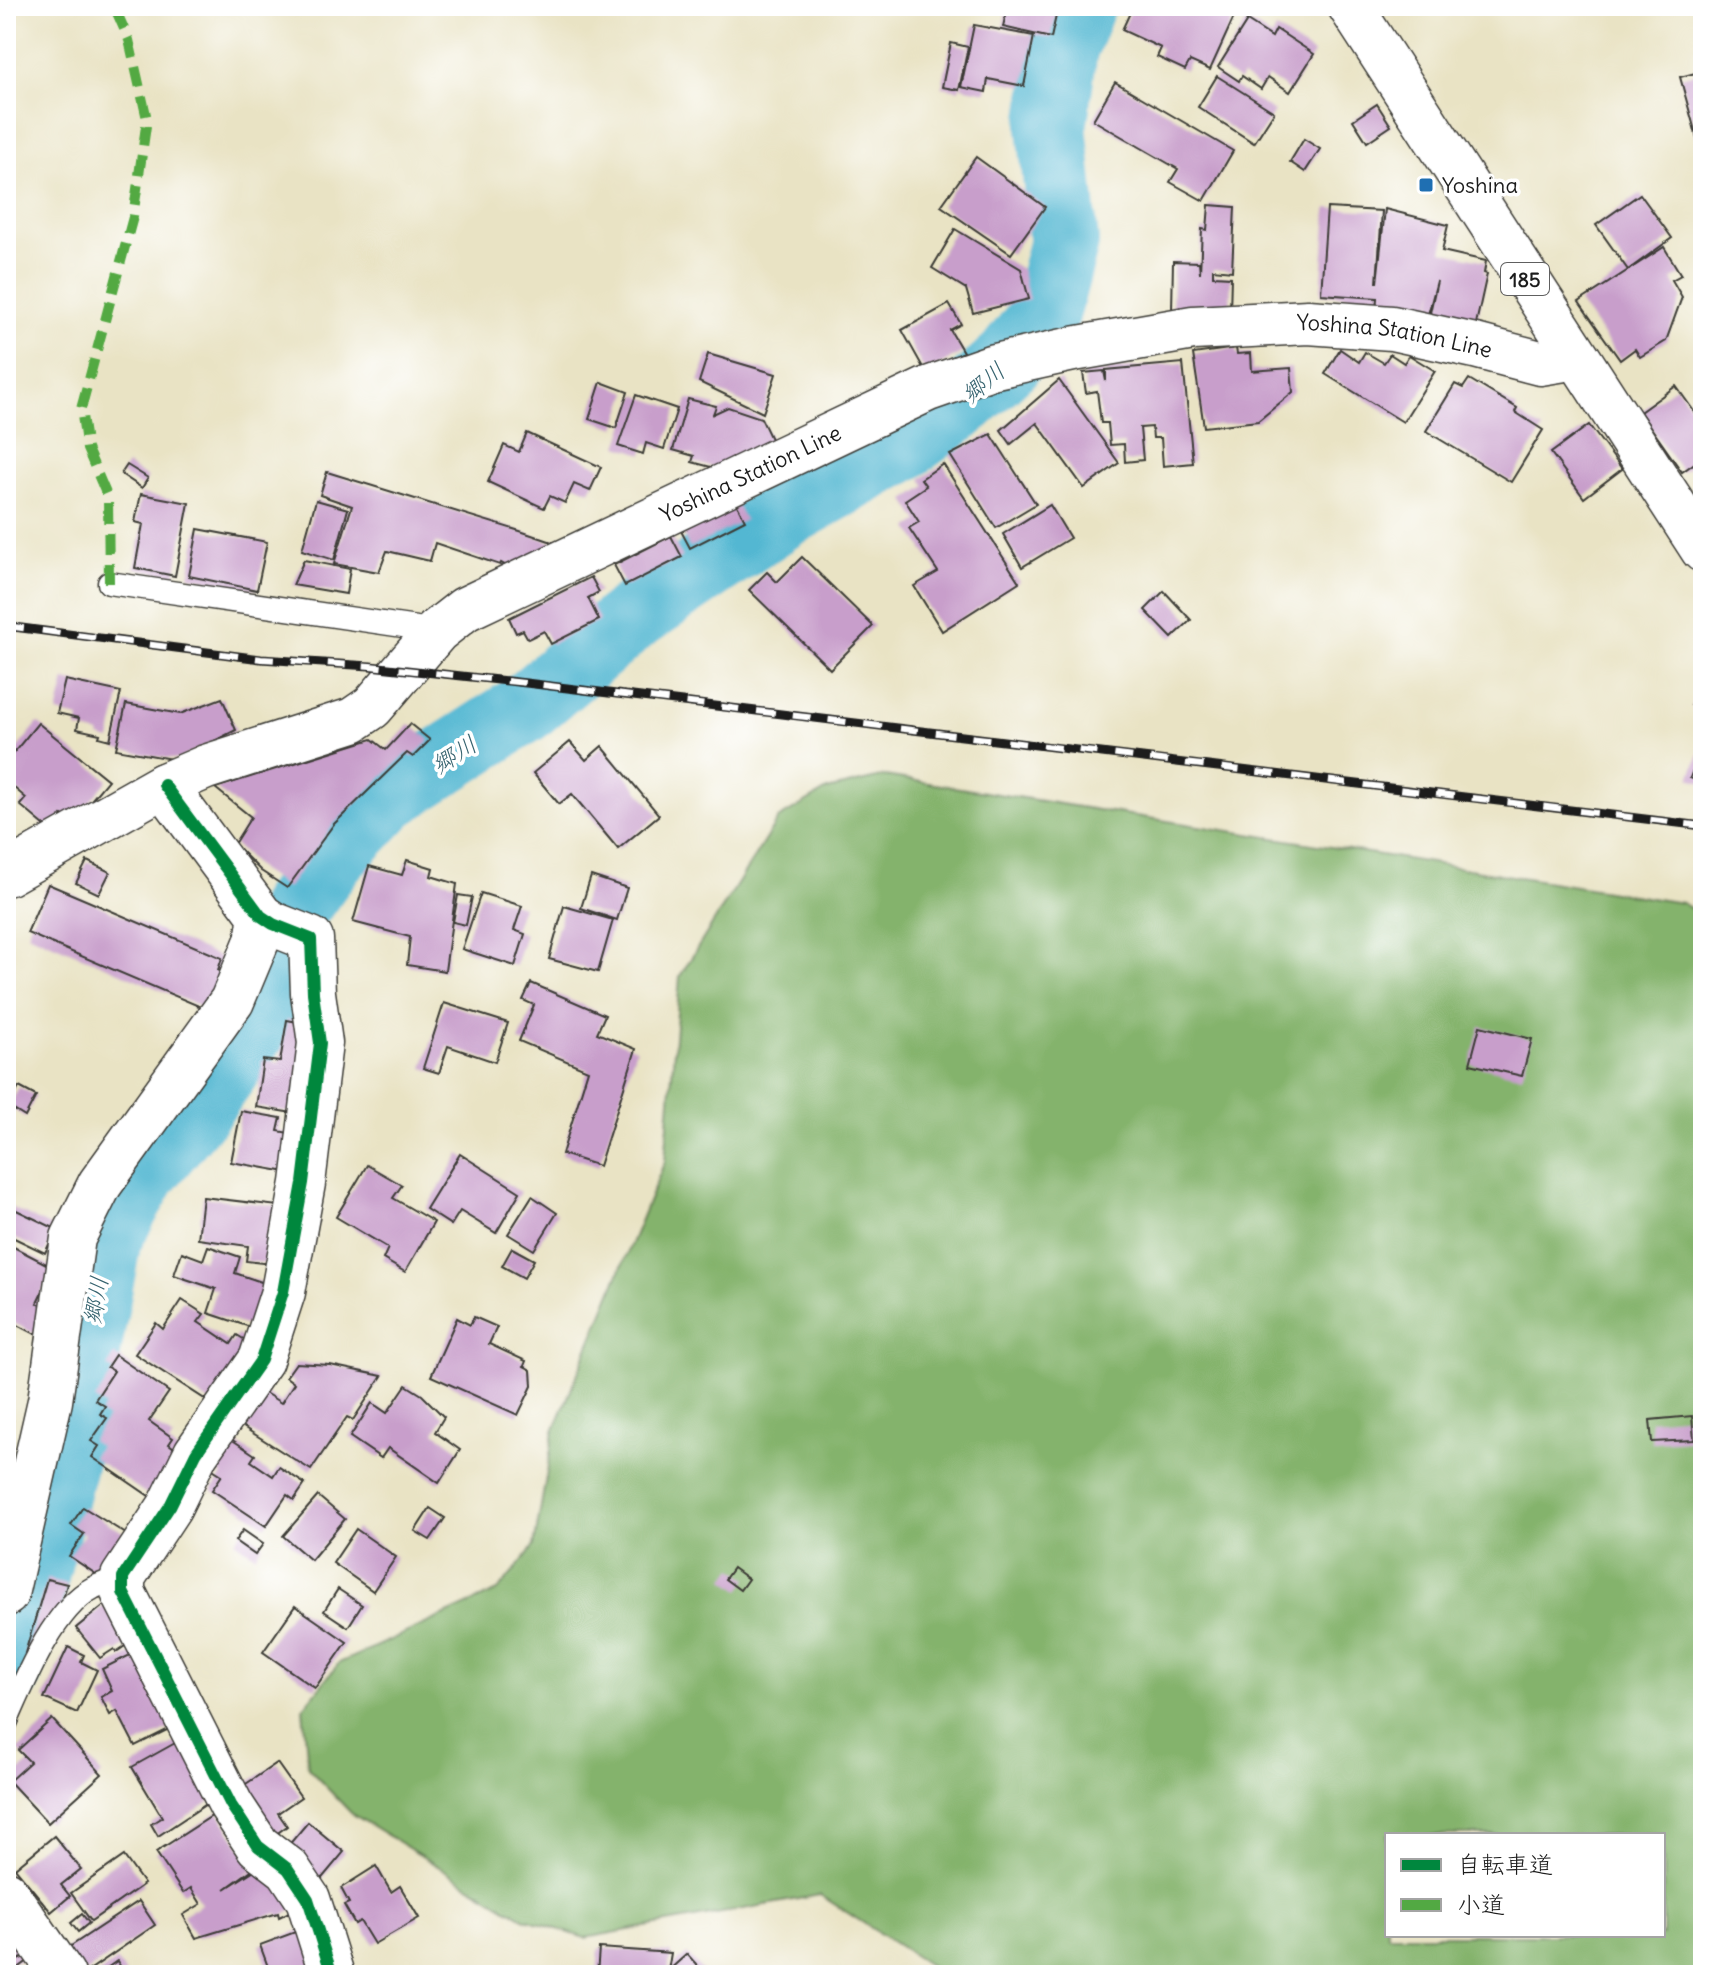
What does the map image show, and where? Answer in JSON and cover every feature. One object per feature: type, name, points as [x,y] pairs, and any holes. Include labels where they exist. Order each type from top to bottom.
[{"type":"main road","name":"185","points":[[1350,6],[1703,550]]},
{"type":"main road","name":"Yoshina Station Line","points":[[6,874],[164,785],[206,767],[353,720],[372,707],[437,631],[465,609],[928,389],[991,367],[1193,328],[1308,322],[1392,328],[1540,363],[1577,357]]},
{"type":"main road","points":[[164,785],[277,925],[311,939],[313,993],[320,1043],[303,1183],[283,1292],[261,1360],[196,1453],[170,1506],[123,1577],[123,1592],[231,1805],[258,1846],[288,1869],[308,1899],[332,1975]]},
{"type":"main road","points":[[6,1594],[50,1401],[73,1238],[100,1184],[232,1001],[257,941],[277,925]]},
{"type":"main road","points":[[6,1893],[63,1975]]},
{"type":"lane","points":[[109,583],[437,631]]},
{"type":"lane","points":[[6,1723],[32,1662],[71,1604],[92,1588],[123,1577]]},
{"type":"green space","points":[[885,776],[1682,903],[1703,916],[1703,1975],[932,1975],[930,1966],[820,1895],[585,1938],[523,1918],[351,1813],[308,1768],[303,1708],[339,1663],[498,1591],[534,1546],[554,1431],[665,1161],[680,976],[778,819],[827,790]]},
{"type":"building","points":[[1028,6],[1058,7],[1051,38],[1003,27],[1007,8],[1026,12]]},
{"type":"building","points":[[1133,6],[1214,6],[1235,15],[1210,70],[1190,61],[1185,70],[1157,57],[1161,48],[1122,30]]},
{"type":"building","points":[[1247,21],[1272,37],[1276,29],[1314,54],[1290,92],[1268,77],[1261,89],[1242,76],[1239,81],[1218,67]]},
{"type":"building","points":[[974,25],[1034,36],[1024,86],[988,79],[986,92],[961,87]]},
{"type":"building","points":[[951,43],[968,47],[959,90],[942,87]]},
{"type":"building","points":[[1703,71],[1703,156],[1702,156],[1680,77]]},
{"type":"building","points":[[1217,76],[1274,112],[1254,143],[1198,107]]},
{"type":"building","points":[[1115,82],[1233,151],[1204,201],[1170,182],[1178,169],[1093,120]]},
{"type":"building","points":[[1377,104],[1391,126],[1367,142],[1353,120]]},
{"type":"building","points":[[1304,139],[1320,149],[1305,172],[1290,162]]},
{"type":"building","points":[[976,157],[1045,207],[1011,254],[941,206]]},
{"type":"building","points":[[1640,194],[1672,238],[1628,270],[1596,225]]},
{"type":"building","points":[[1209,205],[1235,207],[1232,271],[1213,269],[1213,276],[1231,277],[1230,313],[1172,311],[1173,261],[1199,262],[1200,273],[1202,229],[1207,230]]},
{"type":"building","points":[[1327,208],[1382,211],[1377,283],[1385,209],[1448,225],[1442,251],[1486,261],[1484,273],[1487,274],[1474,333],[1428,322],[1437,281],[1426,322],[1376,311],[1377,298],[1321,294]]},
{"type":"building","points":[[955,229],[1021,269],[1029,299],[973,313],[966,289],[932,268]]},
{"type":"building","points":[[1664,247],[1681,275],[1672,280],[1682,297],[1666,341],[1640,357],[1635,349],[1620,360],[1579,302]]},
{"type":"building","points":[[949,304],[961,324],[950,330],[963,352],[926,373],[902,330]]},
{"type":"building","points":[[1236,348],[1237,354],[1251,353],[1252,371],[1291,368],[1293,392],[1258,421],[1204,427],[1193,354]]},
{"type":"building","points":[[1340,349],[1359,362],[1365,352],[1384,363],[1390,354],[1404,363],[1409,355],[1435,371],[1403,422],[1325,374]]},
{"type":"building","points":[[708,354],[776,374],[763,413],[699,382]]},
{"type":"building","points":[[1183,363],[1193,463],[1163,466],[1161,438],[1153,438],[1152,427],[1140,428],[1143,460],[1125,462],[1124,444],[1110,445],[1108,423],[1101,423],[1097,391],[1086,393],[1083,373],[1104,371],[1106,381],[1106,370]]},
{"type":"building","points":[[1469,379],[1517,408],[1515,412],[1543,430],[1511,482],[1426,431],[1455,384],[1463,388]]},
{"type":"building","points":[[1059,380],[1119,463],[1084,488],[1037,423],[1011,444],[1001,430]]},
{"type":"building","points":[[601,382],[628,392],[616,428],[589,419]]},
{"type":"building","points":[[1676,386],[1703,424],[1703,457],[1682,472],[1640,412]]},
{"type":"building","points":[[636,395],[677,409],[664,449],[646,443],[643,454],[618,446]]},
{"type":"building","points":[[688,399],[716,406],[713,414],[728,407],[761,418],[772,441],[722,470],[692,462],[694,456],[673,450]]},
{"type":"building","points":[[1589,425],[1622,469],[1584,498],[1551,453]]},
{"type":"building","points":[[527,433],[601,467],[590,491],[574,484],[565,503],[550,496],[544,508],[488,482],[504,445],[519,452]]},
{"type":"building","points":[[991,434],[1036,504],[996,528],[950,455]]},
{"type":"building","points":[[943,464],[1019,582],[942,631],[914,586],[938,572],[909,528],[919,522],[905,500],[926,486],[921,479]]},
{"type":"building","points":[[127,465],[148,478],[142,488],[121,474]]},
{"type":"building","points":[[327,472],[564,546],[517,572],[501,563],[435,543],[430,561],[387,551],[379,572],[334,564],[352,506],[320,495]]},
{"type":"building","points":[[141,494],[189,503],[175,576],[135,568],[143,524],[135,522]]},
{"type":"building","points":[[316,500],[348,509],[334,560],[302,550]]},
{"type":"building","points":[[736,503],[745,520],[690,548],[681,531]]},
{"type":"building","points":[[1050,505],[1070,538],[1022,567],[1003,534]]},
{"type":"building","points":[[198,529],[267,542],[257,590],[189,576]]},
{"type":"building","points":[[671,536],[682,557],[625,586],[614,565]]},
{"type":"building","points":[[802,557],[873,626],[830,669],[749,590],[767,572],[777,582]]},
{"type":"building","points":[[304,560],[350,569],[346,594],[293,585]]},
{"type":"building","points":[[591,577],[599,592],[588,598],[599,620],[551,644],[544,631],[528,639],[523,630],[516,633],[509,618]]},
{"type":"building","points":[[1164,591],[1191,620],[1172,638],[1145,610]]},
{"type":"building","points":[[1703,644],[1703,663],[1694,651]]},
{"type":"building","points":[[65,680],[121,692],[110,740],[99,737],[100,734],[77,729],[79,718],[57,713]]},
{"type":"building","points":[[1703,696],[1703,713],[1691,705]]},
{"type":"building","points":[[222,698],[236,730],[177,760],[116,749],[126,704],[180,714]]},
{"type":"building","points":[[38,723],[108,780],[72,823],[62,815],[50,830],[20,805],[26,798],[6,781],[6,762]]},
{"type":"building","points":[[410,724],[430,740],[413,757],[407,753],[334,824],[287,888],[261,871],[234,844],[251,817],[215,788],[372,739],[386,750]]},
{"type":"building","points":[[570,742],[586,760],[602,746],[659,815],[618,849],[572,794],[559,804],[533,773]]},
{"type":"building","points":[[1703,744],[1703,783],[1690,778]]},
{"type":"building","points":[[407,860],[433,868],[431,876],[457,884],[445,971],[407,965],[410,937],[353,922],[369,866],[402,875]]},
{"type":"building","points":[[87,861],[110,872],[99,894],[76,883]]},
{"type":"building","points":[[591,876],[627,888],[617,920],[581,908]]},
{"type":"building","points":[[48,884],[222,958],[218,970],[224,972],[208,1010],[27,933]]},
{"type":"building","points":[[481,893],[522,906],[514,930],[525,934],[515,966],[462,949]]},
{"type":"building","points":[[458,895],[472,897],[466,925],[453,922]]},
{"type":"building","points":[[564,906],[613,920],[598,972],[549,959]]},
{"type":"building","points":[[531,983],[605,1015],[597,1033],[636,1049],[599,1166],[562,1154],[588,1070],[519,1041],[534,1005],[523,1000]]},
{"type":"building","points":[[444,1003],[508,1023],[495,1062],[448,1046],[439,1073],[423,1068]]},
{"type":"building","points":[[287,1020],[314,1025],[299,1114],[256,1107],[263,1060],[280,1062]]},
{"type":"building","points":[[1480,1026],[1532,1039],[1522,1076],[1470,1064]]},
{"type":"building","points":[[19,1087],[36,1096],[25,1117],[9,1107]]},
{"type":"building","points":[[241,1111],[281,1118],[278,1131],[300,1135],[293,1173],[231,1162]]},
{"type":"building","points":[[460,1154],[520,1192],[496,1233],[460,1211],[451,1225],[426,1209]]},
{"type":"building","points":[[367,1165],[402,1185],[393,1198],[434,1222],[405,1272],[383,1259],[388,1248],[336,1217]]},
{"type":"building","points":[[532,1196],[557,1213],[534,1250],[508,1234]]},
{"type":"building","points":[[203,1197],[287,1207],[280,1265],[246,1261],[248,1246],[198,1239]]},
{"type":"building","points":[[6,1205],[56,1229],[45,1253],[6,1234]]},
{"type":"building","points":[[6,1243],[54,1268],[37,1303],[50,1309],[37,1335],[6,1319]]},
{"type":"building","points":[[208,1246],[240,1257],[235,1273],[276,1287],[262,1331],[208,1313],[216,1289],[174,1275],[182,1252],[203,1260]]},
{"type":"building","points":[[512,1248],[534,1260],[524,1278],[502,1266]]},
{"type":"building","points":[[182,1300],[204,1314],[198,1322],[231,1344],[237,1335],[253,1345],[214,1405],[135,1354],[156,1323],[163,1329]]},
{"type":"building","points":[[474,1317],[497,1327],[489,1344],[526,1361],[524,1366],[531,1370],[532,1386],[518,1415],[431,1376],[457,1318],[470,1325]]},
{"type":"building","points":[[6,1333],[14,1336],[6,1363]]},
{"type":"building","points":[[115,1355],[169,1392],[149,1421],[173,1438],[169,1444],[182,1454],[152,1498],[92,1457],[99,1446],[91,1441],[107,1418],[100,1414],[105,1406],[95,1400],[114,1371],[107,1367]]},
{"type":"building","points":[[296,1363],[330,1365],[382,1376],[353,1420],[347,1417],[311,1470],[240,1425],[262,1391],[281,1403],[294,1383],[286,1377]]},
{"type":"building","points":[[406,1385],[422,1395],[444,1417],[435,1432],[460,1450],[439,1483],[388,1448],[381,1458],[350,1437],[372,1403],[387,1413]]},
{"type":"building","points":[[1692,1416],[1694,1440],[1652,1442],[1650,1420]]},
{"type":"building","points":[[6,1418],[13,1421],[7,1439],[6,1439]]},
{"type":"building","points":[[231,1439],[255,1455],[251,1461],[273,1476],[279,1467],[305,1484],[294,1500],[287,1495],[266,1526],[212,1490],[222,1475],[211,1468]]},
{"type":"building","points":[[318,1496],[345,1519],[311,1560],[283,1536]]},
{"type":"building","points":[[83,1507],[126,1534],[99,1576],[69,1556],[84,1534],[71,1525]]},
{"type":"building","points":[[430,1508],[445,1518],[430,1540],[415,1531]]},
{"type":"building","points":[[356,1529],[396,1557],[373,1591],[333,1563]]},
{"type":"building","points":[[243,1530],[263,1544],[255,1555],[235,1541]]},
{"type":"building","points":[[733,1568],[748,1579],[740,1590],[725,1579]]},
{"type":"building","points":[[47,1579],[67,1584],[60,1609],[29,1654],[25,1653]]},
{"type":"building","points":[[338,1589],[362,1605],[348,1627],[324,1611]]},
{"type":"building","points":[[108,1602],[134,1640],[100,1658],[76,1628]]},
{"type":"building","points":[[295,1606],[347,1642],[315,1688],[263,1652]]},
{"type":"building","points":[[68,1647],[84,1655],[81,1662],[97,1670],[77,1713],[44,1698]]},
{"type":"building","points":[[138,1651],[171,1728],[135,1746],[117,1711],[110,1715],[101,1697],[112,1691],[102,1669]]},
{"type":"building","points":[[52,1719],[102,1774],[48,1823],[9,1781],[30,1762],[18,1750]]},
{"type":"building","points":[[186,1737],[217,1797],[158,1836],[151,1824],[162,1817],[132,1767]]},
{"type":"building","points":[[277,1763],[301,1797],[278,1813],[287,1826],[267,1841],[234,1792]]},
{"type":"building","points":[[218,1812],[254,1868],[225,1889],[259,1867],[302,1906],[279,1917],[278,1913],[196,1938],[183,1915],[201,1904],[191,1888],[183,1893],[156,1852]]},
{"type":"building","points":[[308,1822],[344,1852],[318,1883],[282,1853]]},
{"type":"building","points":[[54,1836],[81,1869],[61,1885],[70,1896],[51,1912],[15,1868]]},
{"type":"building","points":[[124,1856],[144,1884],[91,1921],[71,1893]]},
{"type":"building","points":[[376,1866],[391,1892],[400,1886],[419,1918],[374,1944],[360,1921],[355,1924],[344,1905],[349,1903],[341,1888]]},
{"type":"building","points":[[139,1901],[155,1925],[82,1975],[65,1950]]},
{"type":"building","points":[[6,1909],[25,1957],[6,1965]]},
{"type":"building","points":[[82,1914],[89,1923],[78,1932],[71,1923]]},
{"type":"building","points":[[306,1928],[323,1975],[271,1975],[260,1945]]},
{"type":"building","points":[[599,1948],[671,1953],[668,1971],[687,1954],[706,1975],[597,1975]]},
{"type":"building","points":[[36,1955],[50,1975],[9,1975]]},
{"type":"building","points":[[117,1961],[126,1975],[97,1975]]},
{"type":"waterway","name":"郷川","points":[[6,1673],[19,1637],[75,1411],[107,1238],[144,1172],[197,1109],[251,1032],[271,989],[295,907],[331,857],[389,796],[524,709],[632,617],[784,514],[903,447],[954,410],[1009,360],[1045,314],[1064,242],[1052,127],[1063,49],[1080,6]]},
{"type":"railway","points":[[6,626],[261,659],[370,666],[526,683],[1703,826]]},
{"type":"marked path","points":[[109,583],[108,498],[87,449],[81,409],[133,217],[147,119],[129,40],[114,6]]},
{"type":"cycle path","points":[[164,785],[261,916],[311,939],[313,993],[320,1043],[303,1183],[283,1292],[261,1360],[196,1453],[170,1506],[123,1577],[123,1592],[231,1805],[258,1846],[288,1869],[308,1899],[332,1975]]},
{"type":"place","name":"Yoshina","points":[[1426,185]]}]
